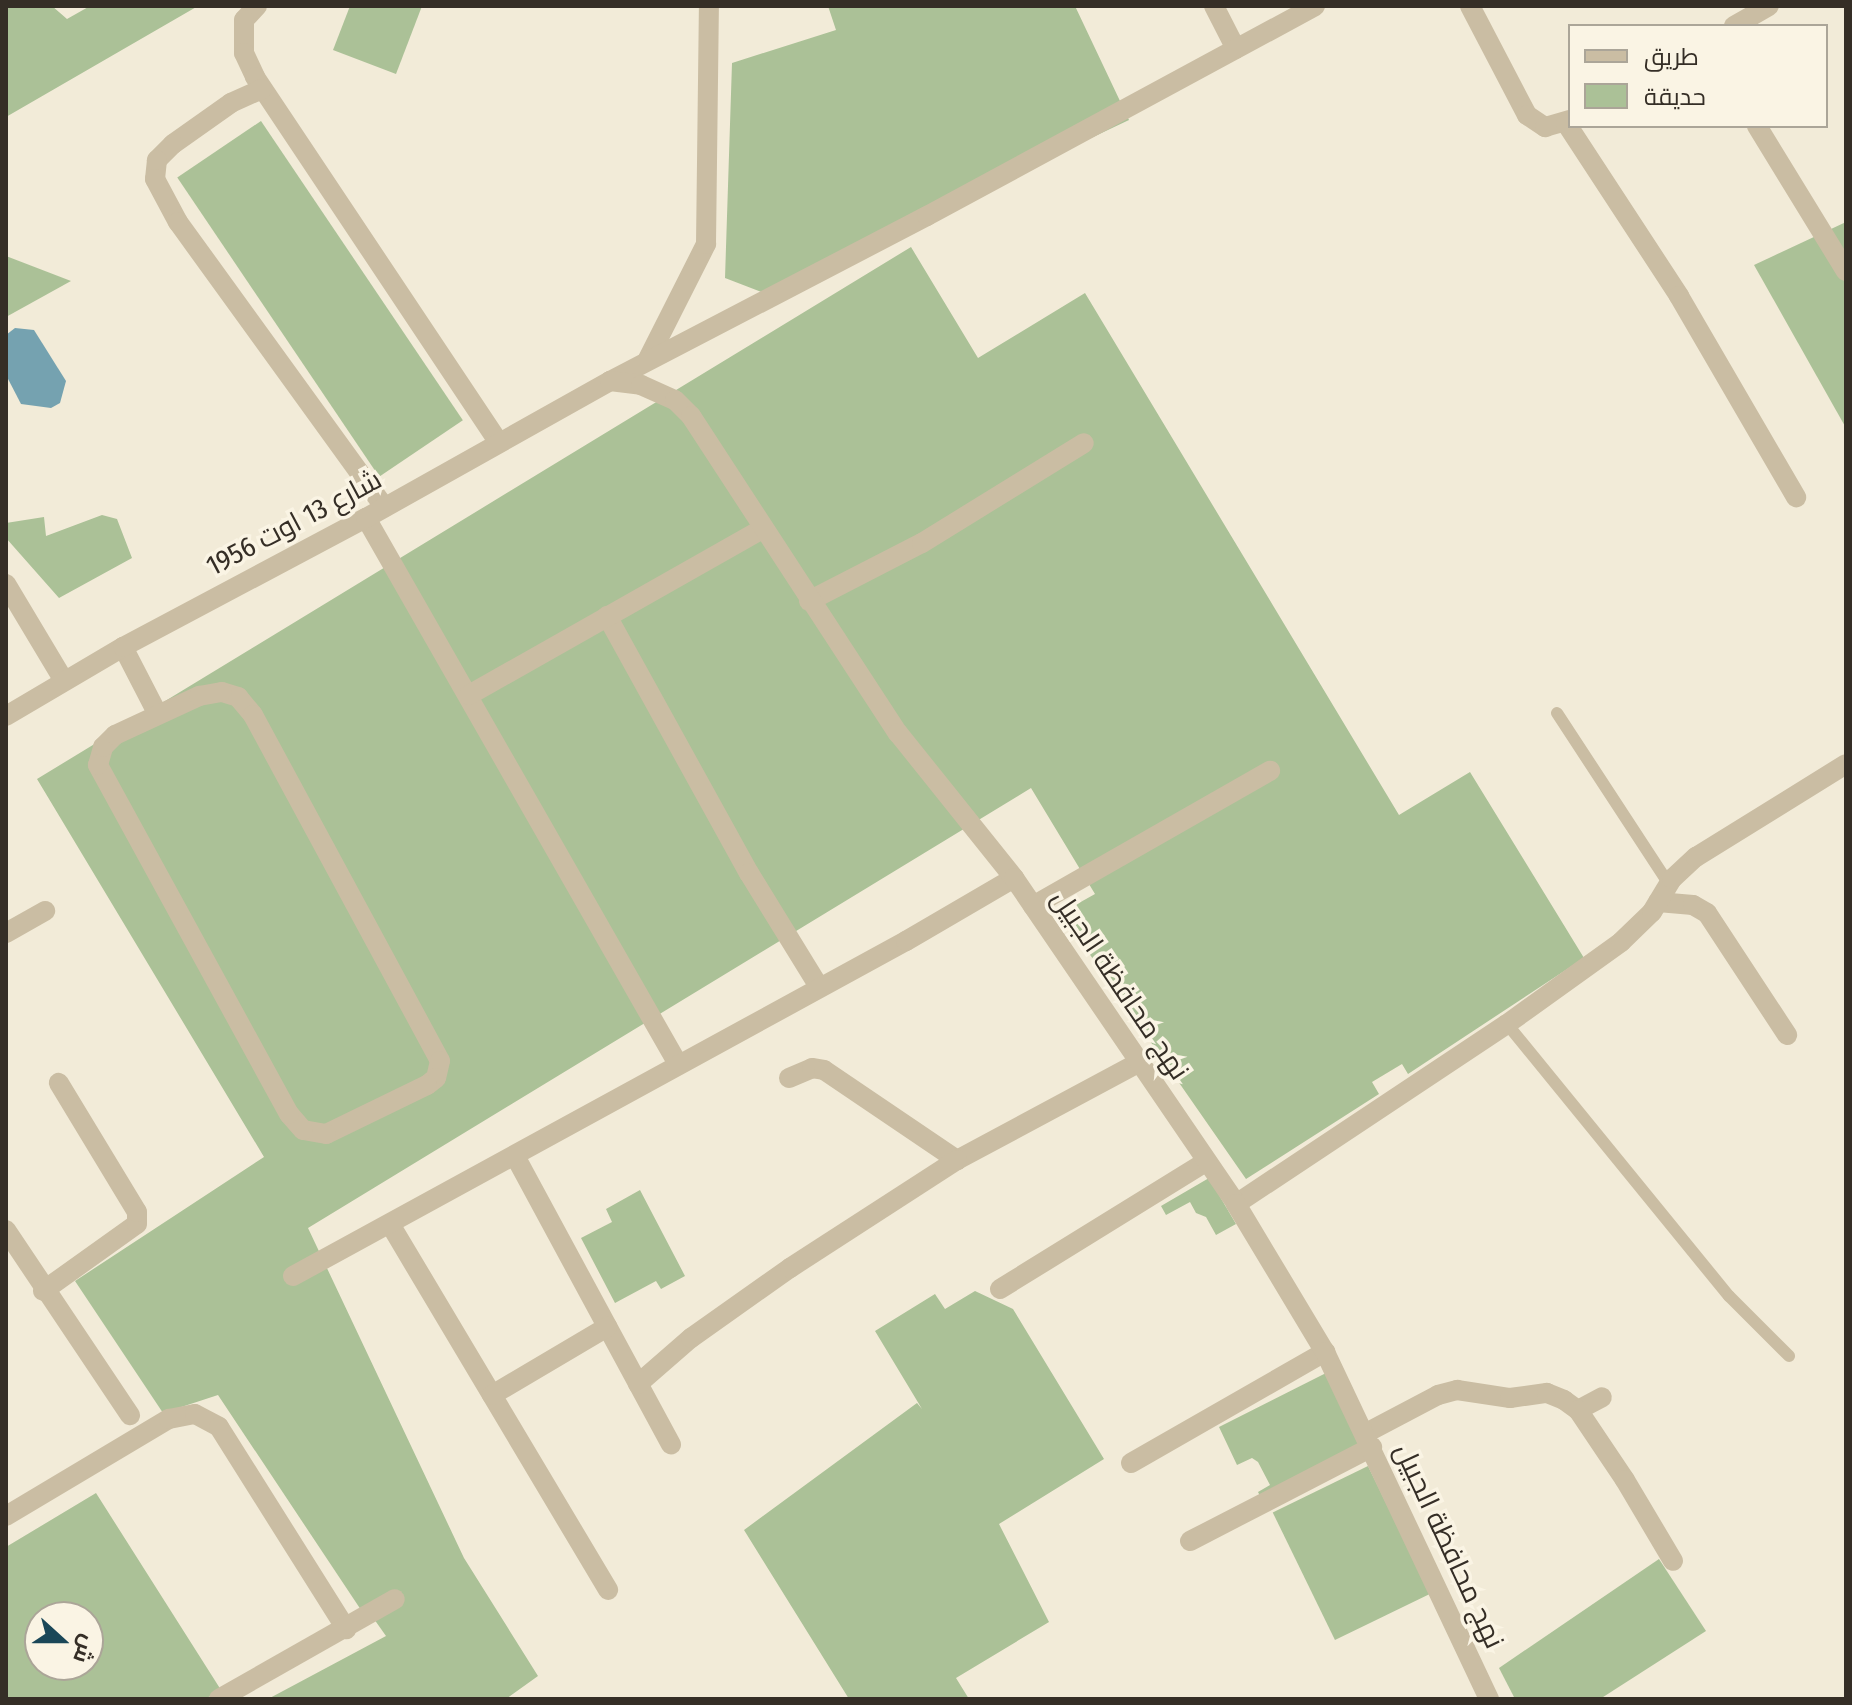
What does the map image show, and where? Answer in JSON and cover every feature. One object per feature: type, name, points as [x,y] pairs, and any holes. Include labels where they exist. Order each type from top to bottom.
[{"type":"street","points":[[648,359],[706,244],[709,6]]},
{"type":"street","points":[[1214,6],[1236,49]]},
{"type":"street","name":"شارع 13 اوت 1956","points":[[6,716],[123,647],[375,512],[648,359],[821,272],[1315,6]]},
{"type":"street","points":[[1470,6],[1527,115],[1545,127],[1568,121]]},
{"type":"street","points":[[1737,24],[1761,8]]},
{"type":"street","points":[[246,11],[244,53],[262,89],[498,441]]},
{"type":"street","points":[[262,89],[231,103],[173,144],[157,160],[155,179],[178,222],[375,512],[469,695],[678,1064]]},
{"type":"street","points":[[1572,128],[1679,296],[1796,497]]},
{"type":"street","points":[[1758,128],[1846,271]]},
{"type":"street","name":"نهج محافظة الجبيل","points":[[610,381],[641,385],[675,400],[691,416],[898,733],[1014,878],[1236,1204],[1325,1352],[1489,1699]]},
{"type":"street","points":[[809,601],[922,543],[1084,443]]},
{"type":"street","points":[[469,695],[763,529]]},
{"type":"street","points":[[6,584],[64,681]]},
{"type":"street","points":[[607,616],[749,873],[819,987]]},
{"type":"street","points":[[123,647],[157,713]]},
{"type":"street","points":[[222,692],[238,697],[253,715],[435,1047],[440,1061],[436,1078],[326,1134],[311,1133],[295,1124],[101,774],[98,756],[103,747],[115,735],[157,713],[199,696],[222,692]]},
{"type":"street","points":[[1236,1204],[1507,1024],[1621,942],[1696,857],[1846,764]]},
{"type":"street","points":[[1033,906],[1270,771]]},
{"type":"street","points":[[293,1276],[1014,878]]},
{"type":"street","points":[[1663,893],[1707,913],[1787,1035]]},
{"type":"street","points":[[6,933],[45,911]]},
{"type":"street","points":[[638,1384],[691,1338],[790,1268],[957,1160],[1138,1063]]},
{"type":"street","points":[[789,1078],[812,1068],[824,1070],[957,1160]]},
{"type":"street","points":[[43,1291],[137,1224],[137,1212],[59,1083]]},
{"type":"street","points":[[515,1156],[671,1444]]},
{"type":"street","points":[[1000,1289],[1206,1162]]},
{"type":"street","points":[[390,1224],[608,1590]]},
{"type":"street","points":[[6,1230],[43,1291],[80,1336],[130,1415]]},
{"type":"street","points":[[492,1395],[607,1327]]},
{"type":"street","points":[[1131,1463],[1325,1352]]},
{"type":"street","points":[[1190,1541],[1369,1440],[1438,1395],[1457,1390],[1510,1398],[1547,1393],[1578,1410],[1673,1561]]},
{"type":"street","points":[[1578,1410],[1602,1397]]},
{"type":"street","points":[[6,1516],[169,1419],[195,1414],[219,1427],[346,1629]]},
{"type":"street","points":[[219,1699],[395,1599]]},
{"type":"lane","points":[[1557,713],[1663,893]]},
{"type":"lane","points":[[1507,1024],[1729,1296],[1789,1356]]},
{"type":"green space","points":[[6,6],[52,6],[67,19],[90,6],[198,6],[6,117]]},
{"type":"green space","points":[[350,6],[422,6],[396,74],[333,50]]},
{"type":"green space","points":[[828,6],[1075,6],[1129,120],[764,293],[725,278],[732,63],[836,30]]},
{"type":"green space","points":[[261,121],[463,420],[379,477],[177,177]]},
{"type":"green space","points":[[1846,222],[1846,428],[1754,265]]},
{"type":"green space","points":[[911,247],[978,358],[1085,293],[1399,815],[1470,772],[1584,958],[1408,1074],[1402,1064],[1372,1082],[1379,1094],[1246,1179],[1061,913],[1095,894],[1031,788],[308,1228],[464,1558],[538,1676],[506,1699],[268,1699],[386,1636],[374,1619],[369,1622],[218,1395],[163,1413],[75,1281],[264,1157],[37,779]]},
{"type":"green space","points":[[6,256],[71,281],[6,317]]},
{"type":"green space","points":[[102,515],[117,519],[132,558],[59,598],[6,538],[6,523],[44,517],[46,536]]},
{"type":"green space","points":[[1209,1178],[1236,1224],[1216,1235],[1206,1217],[1196,1213],[1190,1202],[1166,1215],[1161,1206]]},
{"type":"green space","points":[[640,1190],[685,1276],[661,1289],[656,1281],[615,1303],[581,1238],[612,1222],[606,1209]]},
{"type":"green space","points":[[975,1291],[1013,1309],[1104,1459],[999,1524],[1049,1622],[956,1678],[969,1699],[849,1699],[744,1530],[917,1403],[922,1409],[875,1331],[935,1294],[945,1309]]},
{"type":"green space","points":[[1330,1371],[1359,1445],[1261,1498],[1258,1492],[1270,1485],[1258,1462],[1252,1458],[1237,1465],[1219,1427]]},
{"type":"green space","points":[[1368,1466],[1430,1594],[1335,1640],[1273,1512]]},
{"type":"green space","points":[[96,1493],[221,1690],[205,1699],[6,1699],[6,1547]]},
{"type":"green space","points":[[1659,1559],[1706,1631],[1600,1699],[1515,1699],[1499,1668]]},
{"type":"water","points":[[15,328],[34,330],[66,381],[60,403],[51,408],[21,404],[6,375],[6,335]]}]
